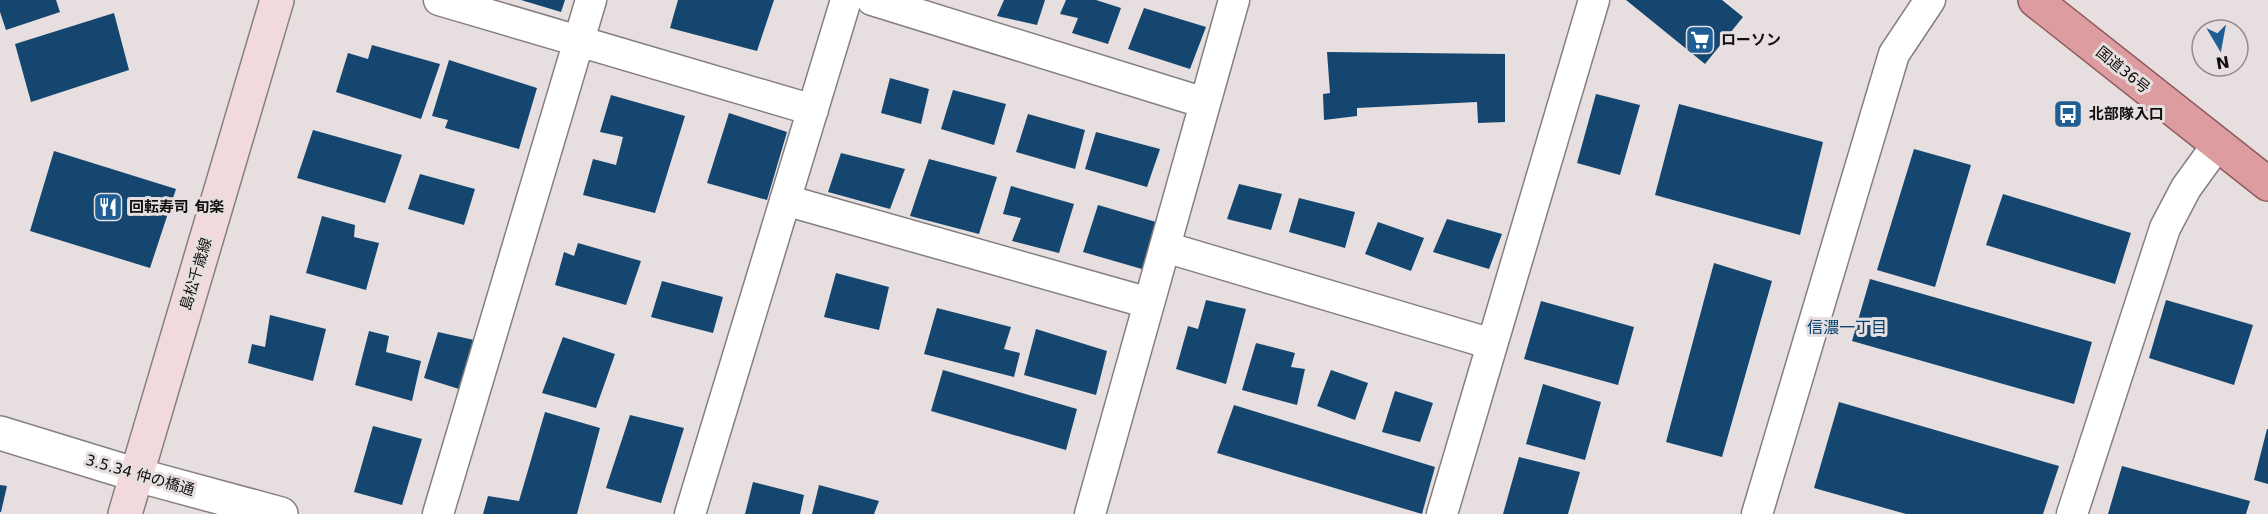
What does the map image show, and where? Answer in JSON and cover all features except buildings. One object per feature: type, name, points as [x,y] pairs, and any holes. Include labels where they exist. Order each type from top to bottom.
[{"type":"highway","name":"国道36号","points":[[2035,0],[2268,184]]},
{"type":"main road","name":"島松千歳線","points":[[125,514],[278,0]]},
{"type":"street","points":[[439,0],[813,110]]},
{"type":"street","points":[[438,514],[591,0]]},
{"type":"street","points":[[690,514],[846,0]]},
{"type":"street","points":[[872,0],[1205,103]]},
{"type":"street","points":[[1090,514],[1234,0]]},
{"type":"street","points":[[1442,514],[1594,0]]},
{"type":"street","points":[[1757,514],[1894,54],[1930,0]]},
{"type":"street","points":[[2072,514],[2165,228],[2186,188],[2217,146]]},
{"type":"street","points":[[785,200],[1149,303]]},
{"type":"street","points":[[1165,247],[1492,344]]},
{"type":"street","name":"3.5.34 仲の橋通","points":[[0,433],[137,475],[281,514]]},
{"type":"place","name":"ローソン","points":[[1700,40]]},
{"type":"place","name":"北部隊入口","points":[[2068,114]]},
{"type":"place","name":"回転寿司 旬楽","points":[[108,207]]},
{"type":"district","name":"信濃一丁目","points":[[1847,327]]}]
